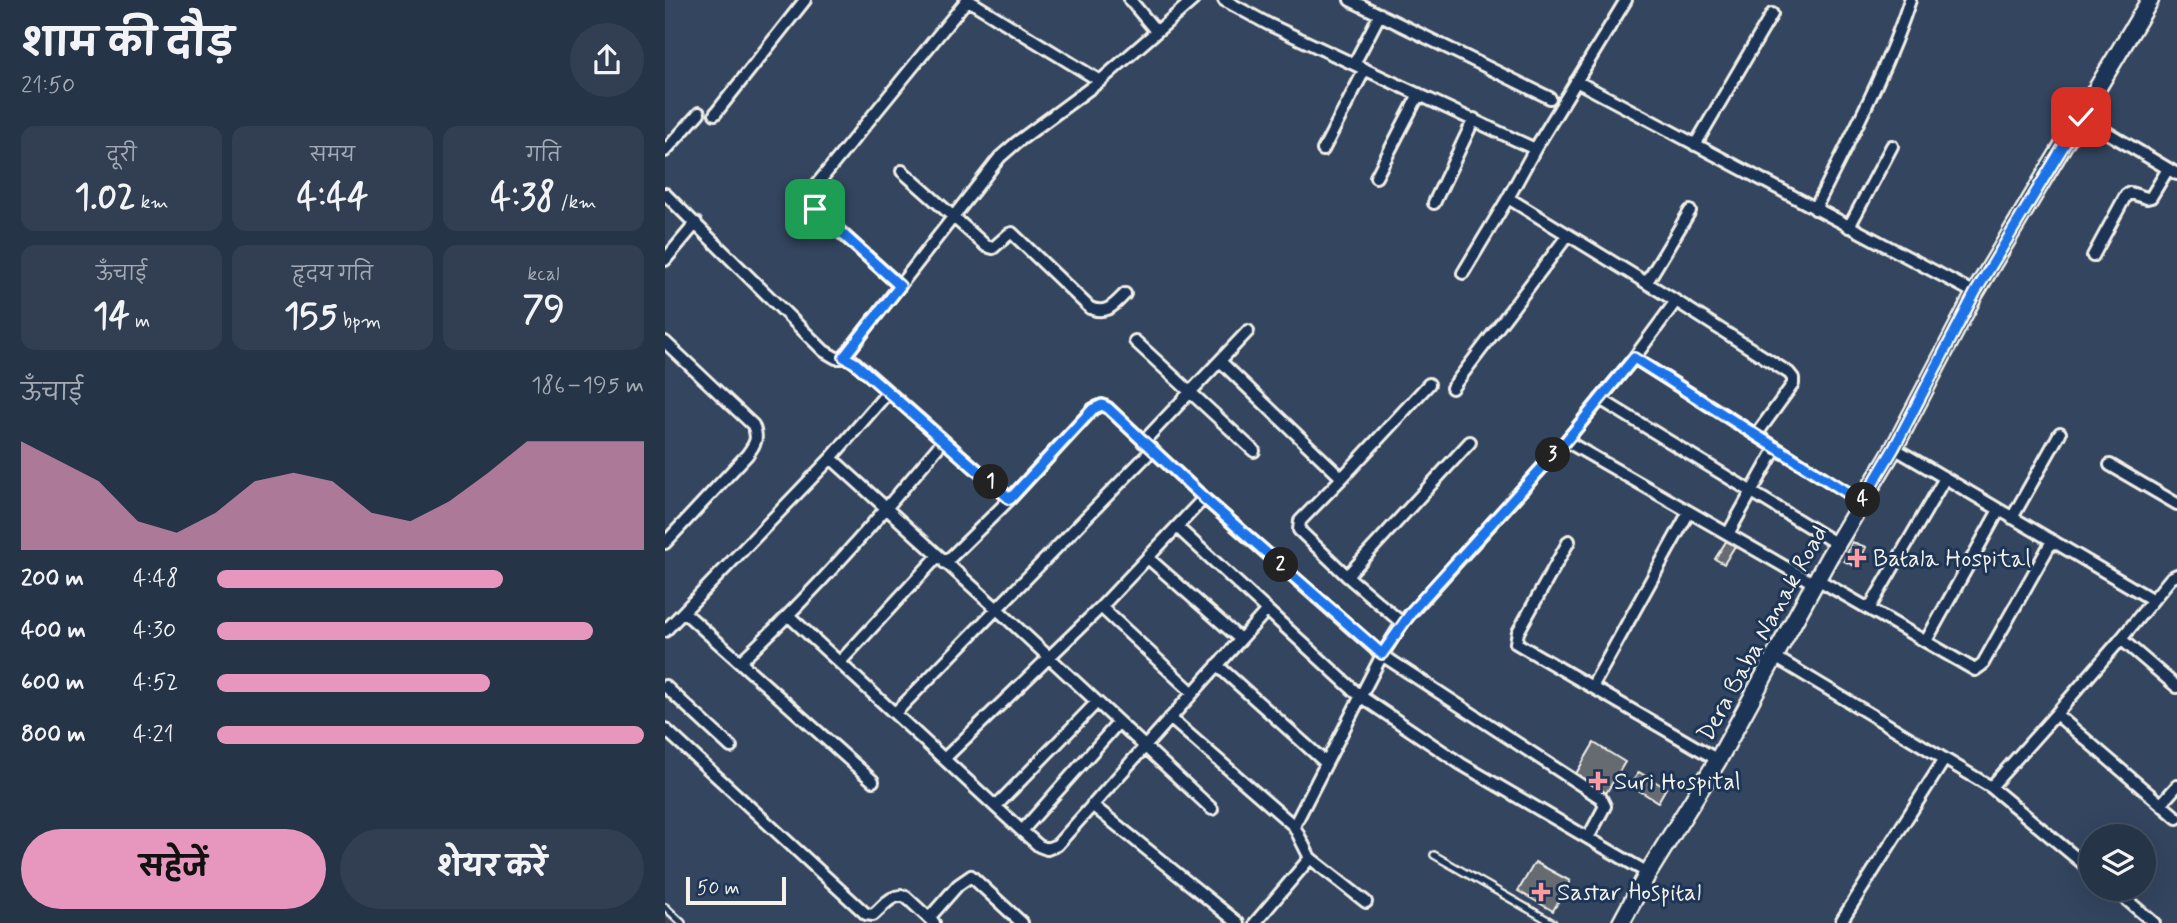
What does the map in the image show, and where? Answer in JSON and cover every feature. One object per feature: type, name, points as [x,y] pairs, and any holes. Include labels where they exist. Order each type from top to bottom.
[{"type":"main road","name":"Dera Baba Nanak Road","points":[[1621,923],[1718,760],[1837,544],[1894,448],[1975,293],[2150,0]]},
{"type":"street","points":[[715,114],[805,0]]},
{"type":"street","points":[[900,286],[815,209],[810,203],[810,196],[968,0],[1100,81]]},
{"type":"street","points":[[1130,0],[1156,31]]},
{"type":"street","points":[[844,357],[1000,157],[1100,81],[1193,0]]},
{"type":"street","points":[[1224,0],[1268,24],[1535,149]]},
{"type":"street","points":[[1350,0],[1550,98]]},
{"type":"street","points":[[1463,273],[1626,0]]},
{"type":"street","points":[[1815,209],[1865,109],[1910,0]]},
{"type":"street","points":[[1323,150],[1380,14]]},
{"type":"street","points":[[1695,145],[1772,14]]},
{"type":"street","points":[[1576,82],[1975,293]]},
{"type":"street","points":[[1376,177],[1419,94]]},
{"type":"street","points":[[665,151],[699,113]]},
{"type":"street","points":[[2081,117],[2172,172],[2151,197],[2130,193],[2126,195],[2093,256]]},
{"type":"street","points":[[1434,203],[1474,119]]},
{"type":"street","points":[[1849,227],[1892,146]]},
{"type":"street","points":[[902,172],[990,248],[1012,233],[1090,308],[1098,311],[1113,306],[1125,294]]},
{"type":"street","points":[[665,194],[824,351],[836,358],[849,358],[1010,499]]},
{"type":"street","points":[[1508,198],[1647,282],[1789,373],[1793,384],[1756,435]]},
{"type":"street","points":[[1647,282],[1690,211]]},
{"type":"street","points":[[665,260],[696,223]]},
{"type":"street","points":[[1452,388],[1568,235]]},
{"type":"street","points":[[1294,826],[1360,695],[1402,623],[1566,441],[1677,301]]},
{"type":"street","points":[[895,712],[1147,446],[1191,392],[1248,331]]},
{"type":"street","points":[[1135,341],[1254,451]]},
{"type":"street","points":[[665,342],[753,425],[758,436],[757,442],[747,455],[665,543]]},
{"type":"street","points":[[1634,358],[1862,502]]},
{"type":"street","points":[[1220,361],[1342,478]]},
{"type":"street","points":[[1402,623],[1301,533],[1298,525],[1429,384]]},
{"type":"street","points":[[665,631],[831,458],[888,392]]},
{"type":"street","points":[[1600,399],[1837,544]]},
{"type":"street","points":[[840,662],[942,559],[1010,499],[1098,405],[1108,408],[1204,498],[1382,654],[1604,801],[1604,810],[1588,838]]},
{"type":"street","points":[[2012,518],[2060,433]]},
{"type":"street","points":[[740,662],[789,616],[887,509],[943,441]]},
{"type":"street","points":[[1566,441],[1971,668],[1979,669],[2052,541]]},
{"type":"street","points":[[1347,576],[1470,442]]},
{"type":"street","points":[[1728,534],[1776,448]]},
{"type":"street","points":[[1894,448],[2153,600]]},
{"type":"street","points":[[831,458],[1212,809]]},
{"type":"street","points":[[2110,465],[2177,504]]},
{"type":"street","points":[[1868,609],[1945,478]]},
{"type":"street","points":[[945,758],[1101,607],[1204,498]]},
{"type":"street","points":[[1926,641],[1999,510]]},
{"type":"street","points":[[1593,687],[1689,512]]},
{"type":"street","points":[[1177,527],[1360,695],[1461,764],[1649,873]]},
{"type":"street","points":[[1569,541],[1518,632],[1516,643],[1718,760]]},
{"type":"street","points":[[1148,558],[1240,639]]},
{"type":"street","points":[[1991,787],[2171,578],[2177,576]]},
{"type":"street","points":[[1101,607],[1193,693]]},
{"type":"street","points":[[789,616],[997,805],[1022,831],[1043,848],[1052,848],[1267,610]]},
{"type":"street","points":[[684,612],[873,781]]},
{"type":"street","points":[[2121,639],[2177,687]]},
{"type":"street","points":[[1775,657],[1991,787],[2079,860]]},
{"type":"street","points":[[1217,665],[1327,763]]},
{"type":"street","points":[[665,686],[731,747]]},
{"type":"street","points":[[997,805],[1096,703]]},
{"type":"street","points":[[2056,714],[2177,818]]},
{"type":"street","points":[[1170,718],[1294,826],[1310,858],[1366,902]]},
{"type":"street","points":[[1022,831],[1118,723]]},
{"type":"street","points":[[665,729],[866,914],[873,915],[895,896],[900,895],[906,897],[931,920],[958,885],[971,876],[1022,923]]},
{"type":"street","points":[[1842,920],[1944,760]]},
{"type":"street","points":[[2161,804],[2177,786]]},
{"type":"street","points":[[1092,805],[1238,923]]},
{"type":"street","points":[[1255,923],[1310,858]]},
{"type":"street","points":[[2128,901],[2154,923]]},
{"type":"lane","points":[[1434,855],[1553,923]]},
{"type":"lane","points":[[665,907],[682,923]]},
{"type":"building","points":[[1727,540],[1735,546],[1724,564],[1715,559]]},
{"type":"building","points":[[1852,542],[1866,547],[1857,567],[1844,561]]},
{"type":"building","points":[[1594,743],[1625,762],[1605,795],[1574,777]]},
{"type":"building","points":[[1639,772],[1666,788],[1658,802],[1630,785]]},
{"type":"building","points":[[1535,862],[1570,881],[1553,911],[1518,891]]},
{"type":"place","name":"Batala Hospital","points":[[1857,558]]},
{"type":"place","name":"Suri Hospital","points":[[1598,781]]},
{"type":"place","name":"Sastar Hospital","points":[[1541,892]]},
{"type":"route","points":[[815,209],[900,286],[844,357],[855,363],[1010,499],[1093,409],[1102,405],[1382,654],[1413,610],[1566,441],[1634,358],[1862,502],[1894,448],[1975,293],[2081,117]]}]
